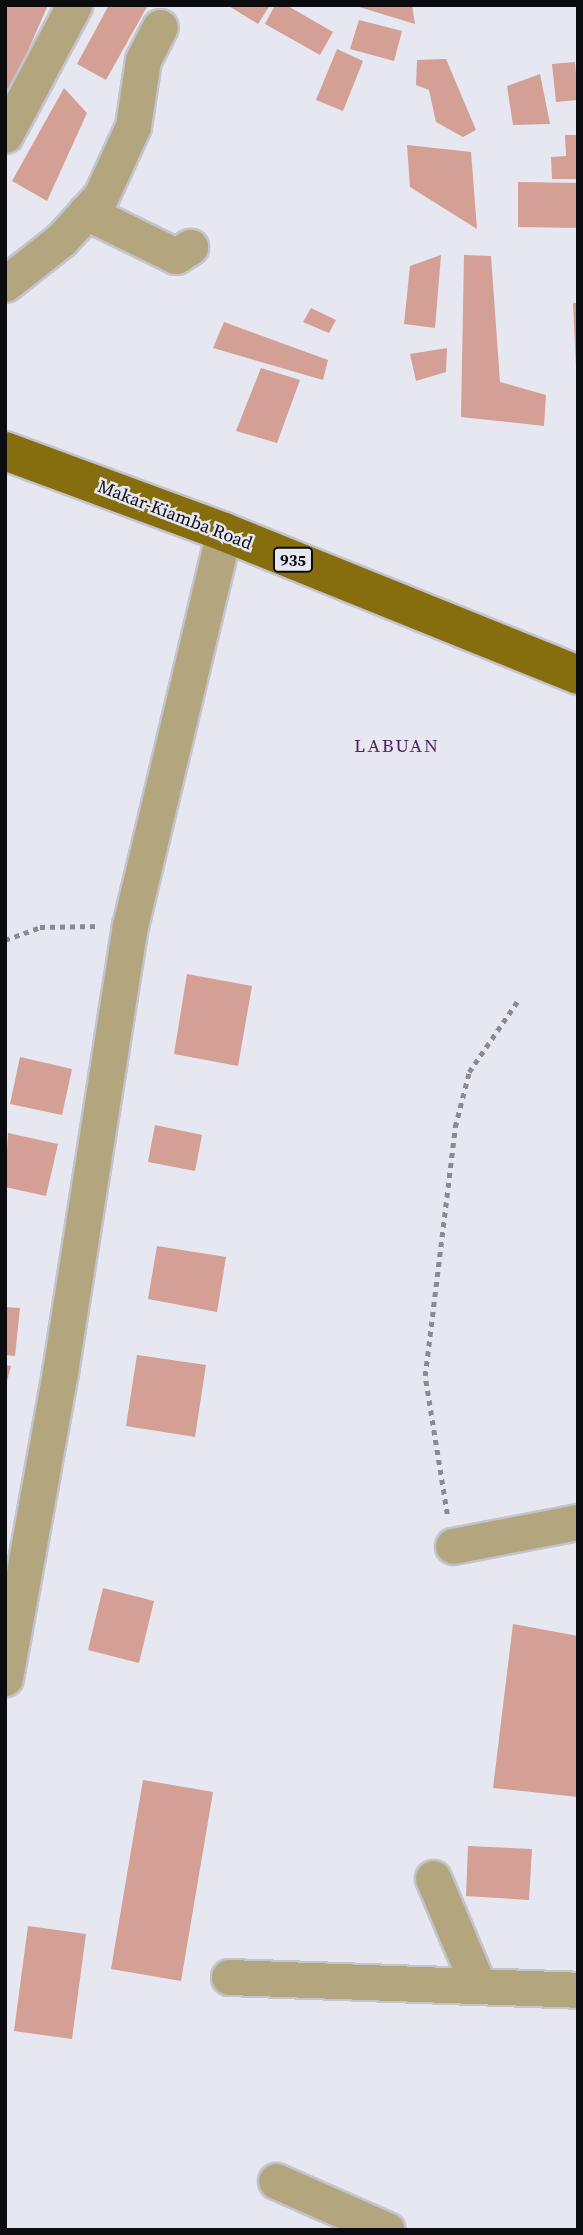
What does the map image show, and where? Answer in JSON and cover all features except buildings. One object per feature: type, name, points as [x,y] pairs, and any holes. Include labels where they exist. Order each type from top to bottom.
[{"type":"main road","name":"Makar-Kiamba Road","points":[[5,451],[224,532],[578,675]]},
{"type":"street","points":[[5,135],[74,5]]},
{"type":"street","points":[[5,284],[61,240],[101,196],[133,125],[143,60],[160,27]]},
{"type":"street","points":[[86,212],[176,256],[190,247]]},
{"type":"street","points":[[5,1678],[60,1373],[130,926],[224,532]]},
{"type":"street","points":[[453,1546],[578,1522]]},
{"type":"street","points":[[433,1878],[478,1985]]},
{"type":"street","points":[[229,1977],[578,1990]]},
{"type":"street","points":[[276,2181],[387,2230]]},
{"type":"path","points":[[5,940],[40,927],[130,926]]},
{"type":"path","points":[[453,1546],[425,1376],[426,1362],[454,1127],[469,1072],[517,1002]]},
{"type":"district","name":"LABUAN","points":[[397,746]]}]
